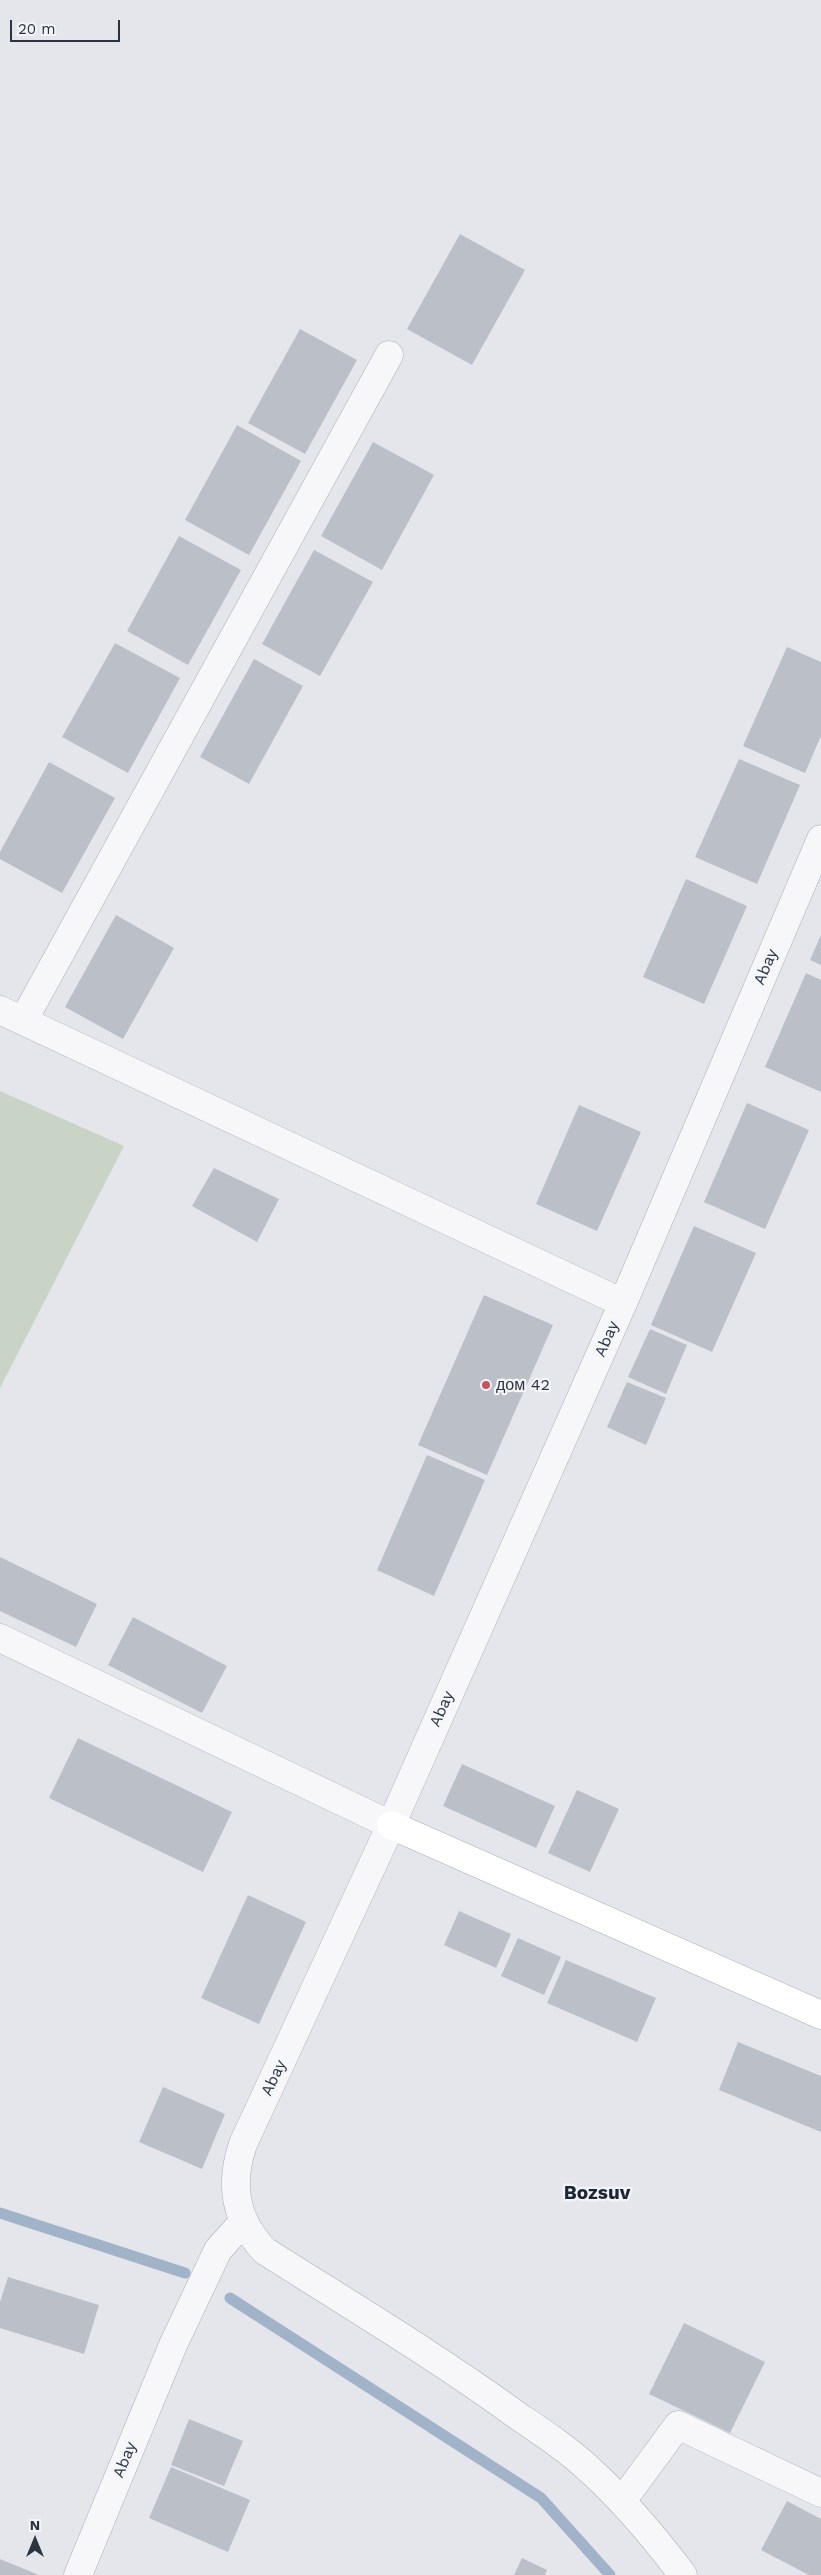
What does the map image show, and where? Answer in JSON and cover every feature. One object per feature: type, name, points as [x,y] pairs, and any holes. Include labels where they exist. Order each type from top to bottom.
[{"type":"street","points":[[389,355],[12,1016],[623,1303]]},
{"type":"street","name":"Abay","points":[[78,2575],[173,2345],[218,2250],[243,2222],[235,2185],[236,2164],[243,2144],[391,1825],[623,1303],[821,839]]},
{"type":"street","points":[[0,1638],[391,1825],[821,2015]]},
{"type":"street","points":[[243,2222],[251,2237],[265,2251],[478,2387],[589,2470],[622,2501],[656,2539],[683,2575]]},
{"type":"street","points":[[622,2501],[678,2425],[821,2493]]},
{"type":"green space","points":[[0,1091],[124,1146],[0,1388]]},
{"type":"building","points":[[460,234],[525,270],[472,365],[407,329]]},
{"type":"building","points":[[300,329],[357,360],[305,454],[248,423]]},
{"type":"building","points":[[237,425],[301,461],[249,555],[185,520]]},
{"type":"building","points":[[373,442],[434,475],[382,570],[321,536]]},
{"type":"building","points":[[179,536],[241,570],[188,665],[127,631]]},
{"type":"building","points":[[314,550],[373,582],[320,676],[262,644]]},
{"type":"building","points":[[115,643],[180,678],[128,773],[62,737]]},
{"type":"building","points":[[787,647],[821,662],[821,736],[805,773],[743,746]]},
{"type":"building","points":[[254,659],[303,686],[249,784],[200,757]]},
{"type":"building","points":[[739,759],[800,785],[757,884],[695,857]]},
{"type":"building","points":[[49,762],[115,798],[62,893],[0,859],[0,852]]},
{"type":"building","points":[[686,879],[747,906],[704,1004],[643,977]]},
{"type":"building","points":[[116,915],[174,948],[123,1039],[65,1007]]},
{"type":"building","points":[[821,935],[821,965],[810,960]]},
{"type":"building","points":[[806,973],[821,980],[821,1092],[765,1067]]},
{"type":"building","points":[[747,1103],[809,1130],[765,1229],[704,1202]]},
{"type":"building","points":[[579,1105],[641,1132],[597,1231],[536,1204]]},
{"type":"building","points":[[214,1168],[279,1199],[257,1242],[192,1206]]},
{"type":"building","points":[[694,1226],[756,1253],[712,1352],[651,1325]]},
{"type":"building","name":"дом 42","points":[[484,1295],[553,1325],[487,1475],[418,1445]]},
{"type":"building","points":[[650,1329],[687,1345],[666,1394],[628,1377]]},
{"type":"building","points":[[627,1382],[666,1398],[646,1445],[607,1427]]},
{"type":"building","points":[[427,1455],[485,1480],[434,1596],[377,1570]]},
{"type":"building","points":[[0,1557],[97,1604],[76,1647],[0,1611]]},
{"type":"building","points":[[133,1617],[227,1666],[202,1713],[108,1665]]},
{"type":"building","points":[[78,1738],[232,1812],[203,1872],[49,1798]]},
{"type":"building","points":[[462,1764],[555,1806],[536,1848],[443,1806]]},
{"type":"building","points":[[577,1790],[619,1809],[590,1872],[548,1853]]},
{"type":"building","points":[[248,1895],[306,1922],[259,2024],[201,1998]]},
{"type":"building","points":[[459,1911],[511,1934],[496,1968],[444,1945]]},
{"type":"building","points":[[518,1938],[561,1957],[544,1995],[501,1976]]},
{"type":"building","points":[[566,1960],[656,1998],[637,2042],[547,2003]]},
{"type":"building","points":[[738,2042],[821,2076],[821,2132],[719,2090]]},
{"type":"building","points":[[163,2087],[225,2114],[202,2169],[139,2142]]},
{"type":"building","points":[[8,2277],[99,2305],[84,2354],[0,2328],[0,2302]]},
{"type":"building","points":[[684,2323],[765,2362],[730,2433],[649,2394]]},
{"type":"building","points":[[189,2419],[243,2441],[224,2486],[171,2465]]},
{"type":"building","points":[[171,2467],[250,2500],[228,2552],[149,2518]]},
{"type":"building","points":[[787,2501],[821,2519],[821,2575],[809,2575],[761,2550]]},
{"type":"building","points":[[522,2558],[547,2570],[545,2575],[514,2575]]},
{"type":"building","points":[[0,2559],[39,2575],[0,2575]]},
{"type":"waterway","points":[[0,2213],[185,2273]]},
{"type":"waterway","points":[[230,2298],[541,2498],[610,2575]]},
{"type":"place","name":"дом 42","points":[[486,1385]]},
{"type":"district","name":"Bozsuv","points":[[597,2193]]}]
